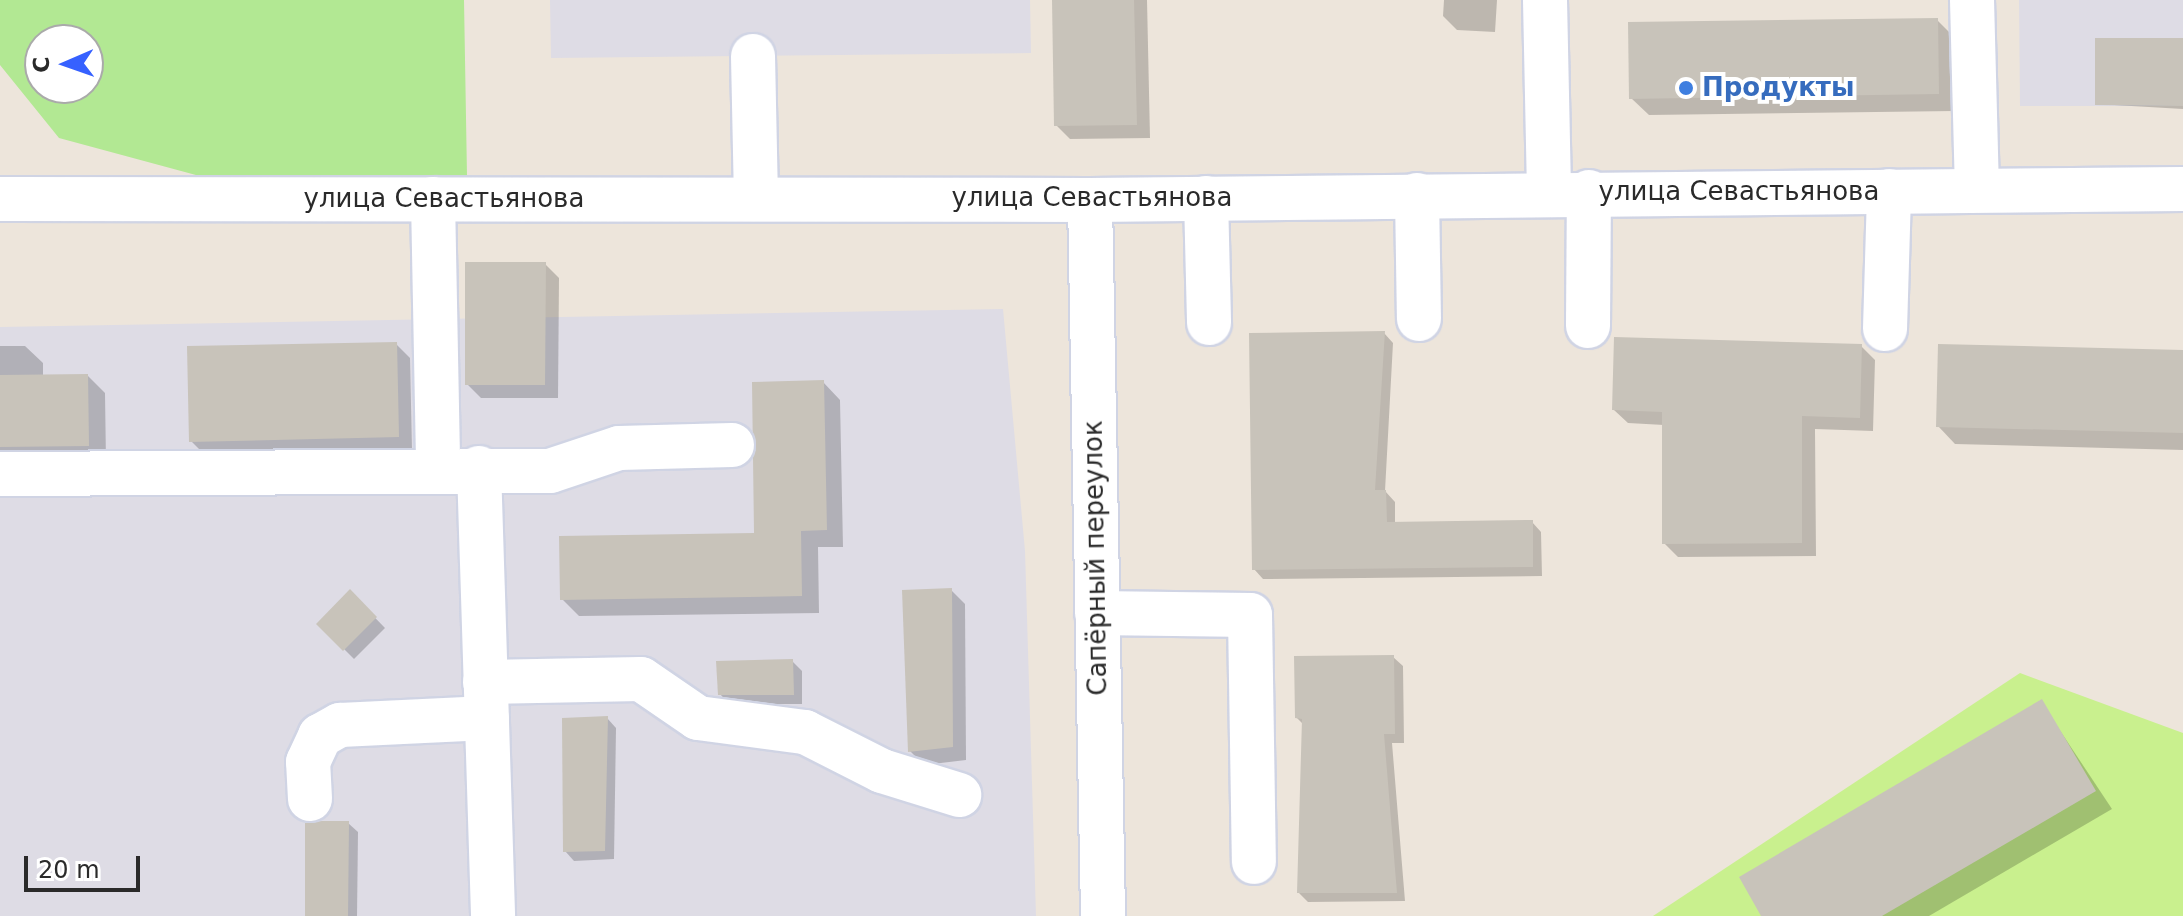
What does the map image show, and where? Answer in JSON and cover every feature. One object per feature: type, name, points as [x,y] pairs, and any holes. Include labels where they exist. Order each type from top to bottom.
[{"type":"street","points":[[1545,0],[1588,326]]},
{"type":"street","points":[[1972,0],[1977,190]]},
{"type":"street","points":[[753,56],[756,199]]},
{"type":"street","name":"улица Севастьянова","points":[[0,199],[1090,200],[2183,189]]},
{"type":"street","points":[[1885,329],[1889,191]]},
{"type":"street","points":[[1417,195],[1419,319]]},
{"type":"street","points":[[1206,198],[1209,323]]},
{"type":"street","points":[[433,199],[458,467],[486,700],[493,916]]},
{"type":"street","name":"Сапёрный переулок","points":[[1090,200],[1103,916]]},
{"type":"street","points":[[0,474],[458,467],[550,471],[619,448],[732,445]]},
{"type":"street","points":[[1097,613],[1250,615],[1254,862]]},
{"type":"street","points":[[310,799],[308,762],[320,736],[340,725],[486,700],[641,679],[698,718],[805,732],[882,771],[959,795]]},
{"type":"shaded area","points":[[550,0],[1030,0],[1031,53],[551,58]]},
{"type":"shaded area","points":[[2019,0],[2183,0],[2183,106],[2020,106]]},
{"type":"shaded area","points":[[1003,309],[1025,551],[1036,916],[0,916],[0,327]]},
{"type":"green space","points":[[0,0],[464,0],[467,176],[207,178],[59,138],[32,104],[104,104],[104,24],[24,24],[24,95],[0,65]]},
{"type":"green space","points":[[2020,673],[2183,733],[2183,916],[1653,916]]},
{"type":"building","points":[[1052,0],[1134,0],[1137,125],[1054,126]]},
{"type":"building","points":[[1938,18],[1939,94],[1629,99],[1628,22]]},
{"type":"building","points":[[2095,38],[2183,38],[2183,106],[2095,105]]},
{"type":"building","points":[[465,262],[546,262],[545,385],[465,385]]},
{"type":"building","points":[[1385,331],[1375,490],[1386,490],[1387,522],[1533,520],[1533,567],[1252,570],[1249,333]]},
{"type":"building","points":[[1614,337],[1862,344],[1860,418],[1802,416],[1802,543],[1662,544],[1662,412],[1612,410]]},
{"type":"building","points":[[397,342],[399,437],[189,442],[187,346]]},
{"type":"building","points":[[1938,344],[2183,350],[2183,433],[1936,427]]},
{"type":"building","points":[[88,374],[89,446],[0,447],[0,375]]},
{"type":"building","points":[[824,380],[827,530],[801,531],[802,596],[560,600],[559,536],[754,533],[752,382]]},
{"type":"building","points":[[952,588],[953,747],[908,752],[902,590]]},
{"type":"building","points":[[350,589],[377,617],[343,651],[316,624]]},
{"type":"building","points":[[1394,655],[1395,734],[1384,734],[1397,893],[1297,893],[1302,719],[1295,718],[1294,656]]},
{"type":"building","points":[[793,659],[794,695],[718,695],[716,661]]},
{"type":"building","points":[[2042,699],[2096,791],[1882,916],[1761,916],[1739,877]]},
{"type":"building","points":[[608,716],[605,851],[563,852],[562,718]]},
{"type":"building","points":[[349,821],[348,916],[305,916],[305,823]]},
{"type":"place","name":"Продукты","points":[[1686,88]]}]
